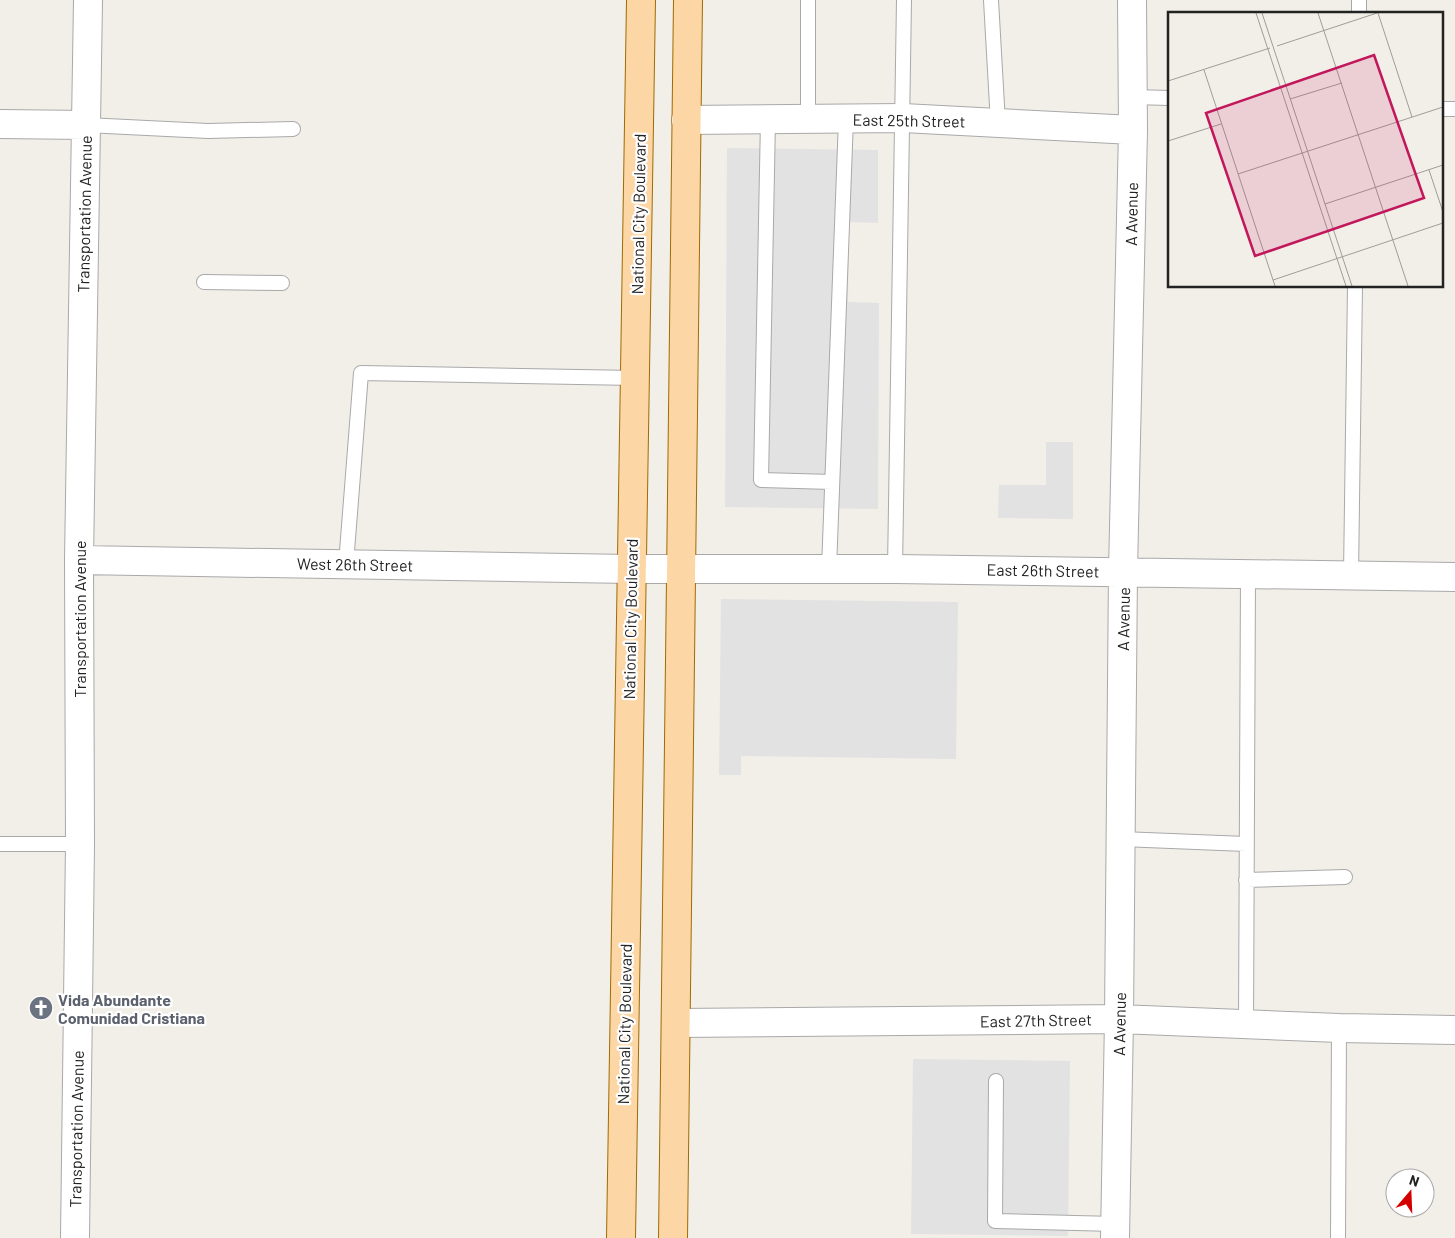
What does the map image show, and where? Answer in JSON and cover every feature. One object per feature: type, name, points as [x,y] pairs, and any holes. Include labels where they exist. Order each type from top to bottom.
[{"type":"main road","name":"National City Boulevard","points":[[621,1238],[641,0]]},
{"type":"main road","points":[[673,1238],[688,0]]},
{"type":"street","name":"Transportation Avenue","points":[[75,1238],[80,844],[79,560],[88,0]]},
{"type":"street","name":"A Avenue","points":[[1115,1231],[1123,571],[1133,130],[1132,0]]},
{"type":"street","name":"East 25th Street","points":[[686,120],[903,118],[1133,130]]},
{"type":"street","points":[[0,124],[86,126]]},
{"type":"street","name":"West 26th Street","points":[[79,560],[631,569]]},
{"type":"street","name":"East 26th Street","points":[[631,569],[895,568],[1455,577]]},
{"type":"street","name":"East 27th Street","points":[[677,1022],[1119,1019],[1339,1028],[1455,1030]]},
{"type":"lane","points":[[808,0],[808,119]]},
{"type":"lane","points":[[895,568],[904,0]]},
{"type":"lane","points":[[991,0],[998,123]]},
{"type":"lane","points":[[1132,97],[1168,98]]},
{"type":"lane","points":[[1442,109],[1455,109]]},
{"type":"lane","points":[[768,119],[761,480],[832,482]]},
{"type":"lane","points":[[829,569],[846,119]]},
{"type":"lane","points":[[86,126],[208,130],[292,129]]},
{"type":"lane","points":[[204,282],[282,283]]},
{"type":"lane","points":[[1350,575],[1355,288]]},
{"type":"lane","points":[[346,564],[361,373],[635,378]]},
{"type":"lane","points":[[1246,1024],[1248,574]]},
{"type":"lane","points":[[1121,840],[1246,844]]},
{"type":"lane","points":[[0,844],[80,844]]},
{"type":"lane","points":[[1246,880],[1345,877]]},
{"type":"lane","points":[[1338,1238],[1339,1028]]},
{"type":"lane","points":[[996,1081],[996,1221],[1115,1231]]},
{"type":"shaded area","points":[[727,148],[878,150],[878,223],[849,222],[848,302],[879,303],[878,509],[725,507]]},
{"type":"shaded area","points":[[1046,442],[1073,442],[1073,519],[998,518],[999,485],[1046,485]]},
{"type":"shaded area","points":[[721,599],[958,602],[956,759],[741,756],[741,775],[719,775]]},
{"type":"shaded area","points":[[913,1059],[1070,1061],[1068,1236],[911,1234]]},
{"type":"place","name":"Vida Abundante Comunidad Cristiana","points":[[41,1008]]}]
